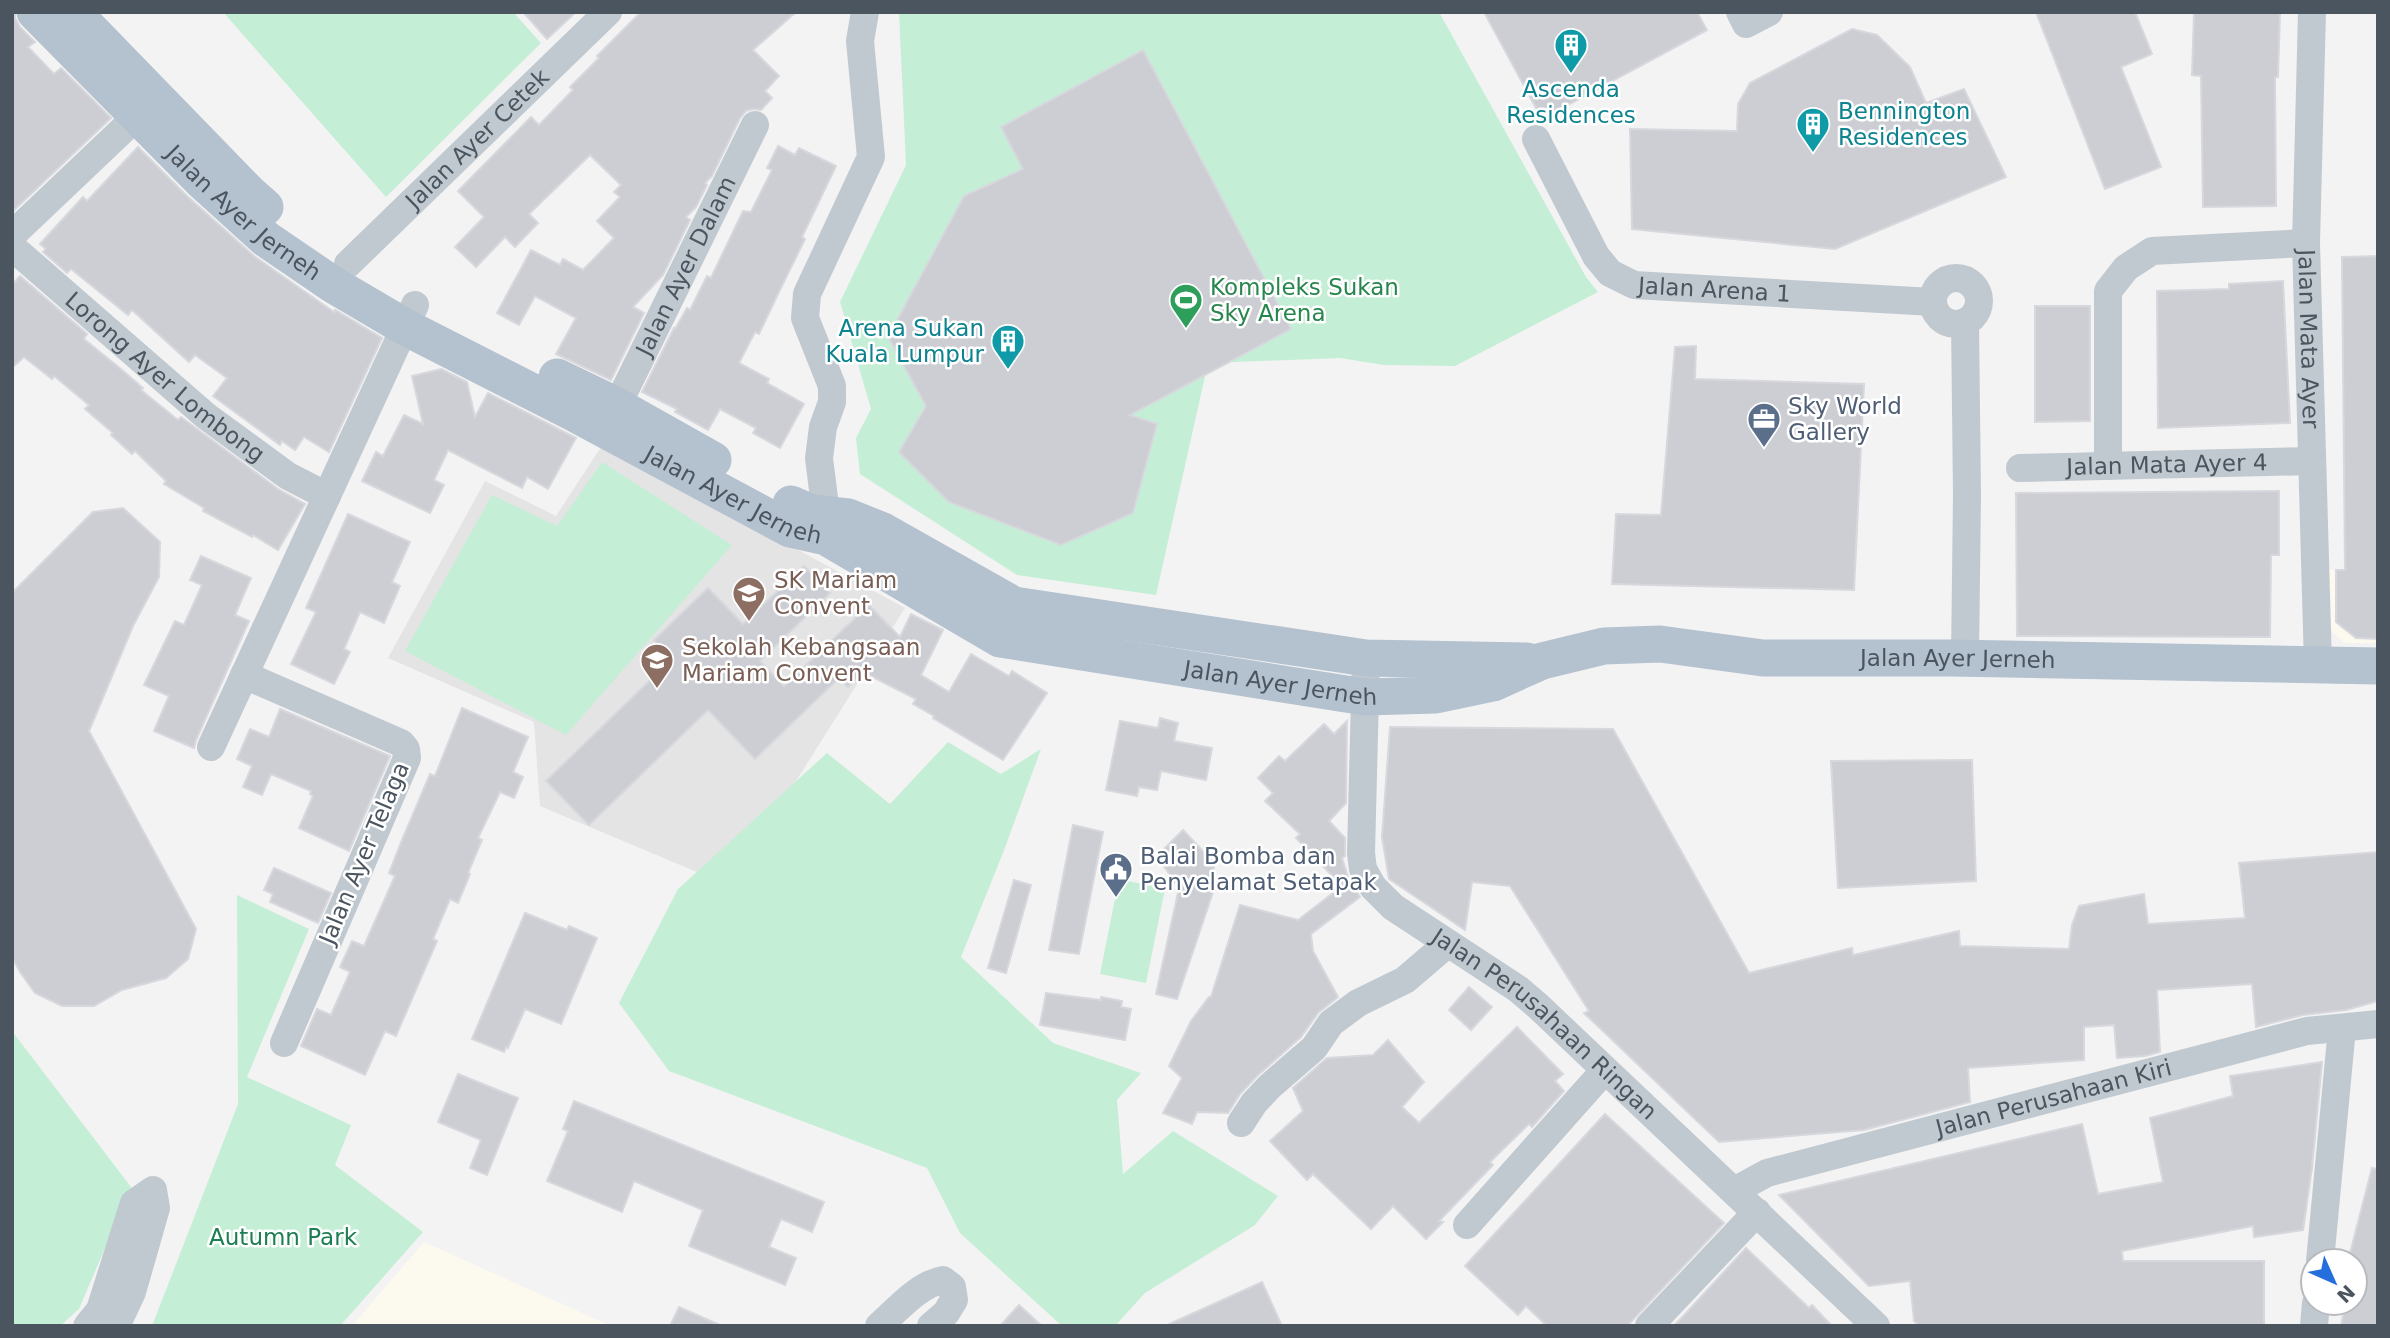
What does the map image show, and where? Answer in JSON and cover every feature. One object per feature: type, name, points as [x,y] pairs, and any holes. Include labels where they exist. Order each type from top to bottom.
[{"type":"main road","name":"Jalan Ayer Jerneh","points":[[35,12],[281,220],[348,264],[410,316],[572,412],[790,529],[826,537],[1000,639],[1365,697],[1436,695],[1493,683],[1542,661],[1604,646],[1660,644],[1763,658],[1965,658],[2378,666]]},
{"type":"main road","name":"Jalan Ayer Jerneh","points":[[72,12],[211,190],[266,239],[332,284],[617,406],[799,508],[848,517],[883,531],[1014,605],[1366,659],[1542,661]]},
{"type":"street","name":"Jalan Ayer Cetek","points":[[348,264],[608,12]]},
{"type":"street","points":[[826,514],[819,458],[823,426],[832,402],[832,386],[805,318],[807,294],[871,157],[860,41],[864,12]]},
{"type":"street","name":"Jalan Mata Ayer","points":[[2312,12],[2306,243],[2318,665]]},
{"type":"street","points":[[12,235],[146,108]]},
{"type":"street","name":"Jalan Ayer Dalam","points":[[617,406],[755,125]]},
{"type":"street","name":"Jalan Arena 1","points":[[1536,139],[1596,256],[1609,273],[1634,285],[1933,302]]},
{"type":"street","points":[[2108,466],[2108,291],[2126,268],[2152,251],[2306,243]]},
{"type":"street","name":"Lorong Ayer Lombong","points":[[12,247],[206,416],[288,476],[327,496]]},
{"type":"street","points":[[1955,278],[1972,285],[1979,301],[1977,310],[1965,322],[1947,323],[1935,311],[1933,302],[1939,285],[1955,278]]},
{"type":"street","points":[[211,747],[410,316]]},
{"type":"street","points":[[1965,322],[1965,658]]},
{"type":"street","name":"Jalan Mata Ayer 4","points":[[2020,468],[2312,461]]},
{"type":"street","name":"Jalan Perusahaan Ringan","points":[[1366,659],[1361,853],[1363,869],[1373,887],[1393,907],[1518,989],[1876,1326]]},
{"type":"street","name":"Jalan Ayer Telaga","points":[[244,675],[401,743],[407,758],[284,1043]]},
{"type":"street","points":[[1241,1123],[1269,1087],[1314,1048],[1331,1023],[1358,1003],[1405,980],[1447,944]]},
{"type":"street","name":"Jalan Perusahaan Kiri","points":[[1734,1191],[1767,1173],[2307,1031],[2378,1024]]},
{"type":"street","points":[[2321,1247],[2342,1028]]},
{"type":"street","points":[[1467,1225],[1604,1071]]},
{"type":"street","points":[[88,1326],[100,1310],[134,1203],[153,1190],[156,1208],[131,1292],[116,1326]]},
{"type":"street","points":[[1649,1326],[1756,1212]]},
{"type":"street","points":[[879,1326],[924,1287],[943,1280],[951,1287],[954,1300],[946,1313],[931,1326]]},
{"type":"shaded area","name":"Sekolah Kebangsaan Mariam Convent","points":[[603,444],[905,608],[730,886],[540,806],[534,722],[388,658],[485,481],[556,516]]},
{"type":"shaded area","points":[[2378,569],[2378,643],[2344,643],[2325,625],[2323,570]]},
{"type":"shaded area","points":[[424,1242],[611,1326],[352,1326]]},
{"type":"green space","points":[[223,12],[513,12],[541,43],[386,197]]},
{"type":"green space","name":"Kompleks Sukan Sky Arena","points":[[899,12],[1439,12],[1586,277],[1598,292],[1455,366],[1384,365],[1340,358],[1208,363],[1156,595],[1017,575],[860,474],[856,438],[871,409],[840,302],[906,165]]},
{"type":"green space","points":[[602,462],[732,545],[566,735],[405,651],[492,495],[557,526]]},
{"type":"green space","points":[[948,742],[1001,774],[1041,749],[961,957],[1053,1043],[1141,1073],[1117,1100],[1123,1174],[1173,1131],[1278,1196],[1255,1225],[1145,1293],[1115,1326],[1062,1326],[960,1233],[927,1168],[669,1071],[619,1003],[678,889],[827,753],[890,804]]},
{"type":"green space","points":[[1119,879],[1165,889],[1146,983],[1100,974]]},
{"type":"green space","name":"Autumn Park","points":[[237,895],[309,929],[247,1077],[351,1125],[335,1165],[423,1232],[340,1326],[152,1326],[238,1104]]},
{"type":"green space","points":[[12,1031],[131,1187],[79,1309],[60,1326],[12,1326]]},
{"type":"building","points":[[12,12],[15,12],[20,27],[35,42],[28,47],[54,74],[61,68],[111,118],[12,212]]},
{"type":"building","points":[[523,12],[576,12],[547,39]]},
{"type":"building","points":[[641,12],[796,12],[753,50],[779,76],[765,91],[772,98],[761,110],[746,111],[740,118],[712,176],[705,183],[707,185],[696,207],[686,217],[690,220],[663,275],[633,307],[644,313],[611,380],[556,354],[576,318],[535,296],[519,325],[497,313],[531,250],[560,265],[563,259],[583,270],[614,238],[597,221],[620,197],[614,192],[621,185],[590,155],[529,214],[538,223],[515,247],[505,237],[476,267],[455,247],[484,217],[458,191],[531,117],[539,125],[573,90],[570,87],[599,58],[597,56]]},
{"type":"building","name":"Ascenda Residences","points":[[1484,12],[1697,12],[1707,30],[1542,119]]},
{"type":"building","points":[[2036,12],[2135,12],[2152,54],[2121,67],[2161,167],[2105,189]]},
{"type":"building","points":[[2194,12],[2280,12],[2278,77],[2275,77],[2276,206],[2203,207],[2201,76],[2192,75]]},
{"type":"building","name":"Bennington Residences","points":[[1852,29],[1877,35],[1910,67],[1926,103],[1964,89],[2006,177],[1835,249],[1632,229],[1630,129],[1737,131],[1738,104],[1750,83]]},
{"type":"building","points":[[1143,50],[1291,329],[1130,415],[1157,424],[1133,513],[1061,545],[949,502],[899,452],[926,406],[888,337],[964,196],[1023,169],[1001,127]]},
{"type":"building","points":[[778,146],[795,155],[799,148],[836,166],[802,237],[805,239],[759,334],[755,332],[739,363],[769,379],[767,383],[804,404],[780,448],[753,433],[756,428],[720,409],[708,430],[675,412],[677,409],[642,392],[674,328],[687,308],[690,310],[707,276],[711,278],[743,211],[751,212],[772,170],[767,168]]},
{"type":"building","points":[[138,147],[187,196],[254,256],[334,312],[335,310],[382,338],[329,452],[304,437],[295,450],[282,441],[280,445],[213,396],[227,378],[195,355],[189,362],[132,310],[128,315],[71,269],[67,273],[43,252],[46,249],[40,244],[83,197],[87,201]]},
{"type":"building","points":[[2378,256],[2378,639],[2356,638],[2336,622],[2336,570],[2345,570],[2342,257]]},
{"type":"building","points":[[20,276],[87,334],[84,339],[178,420],[181,417],[278,489],[305,504],[278,550],[203,511],[204,508],[164,484],[166,481],[135,451],[132,454],[85,409],[89,405],[54,376],[52,379],[24,357],[12,368],[12,285]]},
{"type":"building","points":[[2283,281],[2290,423],[2158,428],[2157,291],[2229,289],[2229,284]]},
{"type":"building","points":[[2035,306],[2090,306],[2090,421],[2035,422]]},
{"type":"building","name":"Sky World Gallery","points":[[1696,346],[1695,379],[1864,384],[1854,590],[1612,584],[1616,514],[1661,515],[1675,347]]},
{"type":"building","points":[[441,369],[467,382],[475,417],[488,393],[576,438],[548,489],[527,477],[522,488],[448,450],[434,480],[444,485],[430,513],[362,481],[376,452],[383,456],[404,415],[423,424],[412,376]]},
{"type":"building","points":[[2279,491],[2279,555],[2271,555],[2270,637],[2017,636],[2016,493]]},
{"type":"building","points":[[123,508],[160,542],[159,577],[133,626],[89,731],[196,929],[188,959],[166,978],[122,990],[94,1006],[62,1006],[35,993],[12,957],[12,593],[93,512]]},
{"type":"building","points":[[348,514],[410,542],[392,582],[400,586],[384,623],[360,612],[344,649],[350,652],[334,684],[291,664],[316,612],[306,608]]},
{"type":"building","points":[[201,556],[251,578],[235,615],[249,621],[194,748],[154,731],[169,696],[144,685],[175,621],[184,625],[202,585],[190,580]]},
{"type":"building","points":[[804,566],[830,593],[760,661],[784,686],[869,605],[900,637],[911,614],[943,630],[921,675],[949,692],[971,654],[1009,676],[1012,671],[1047,693],[1003,760],[913,704],[916,699],[863,672],[848,687],[839,678],[755,759],[708,710],[589,825],[546,781],[672,659],[654,640],[708,588],[743,624]]},
{"type":"building","points":[[462,708],[528,737],[513,772],[523,777],[514,798],[500,792],[478,838],[482,840],[458,903],[450,899],[433,939],[437,941],[396,1036],[385,1031],[365,1075],[301,1046],[317,1009],[331,1015],[350,972],[340,967],[352,941],[364,946],[395,876],[389,873],[402,840],[430,774],[435,776]]},
{"type":"building","points":[[280,709],[390,756],[349,851],[299,828],[313,796],[311,791],[271,774],[262,795],[243,787],[252,766],[237,759],[250,729],[269,737]]},
{"type":"building","points":[[1160,718],[1178,723],[1174,741],[1212,748],[1206,780],[1161,771],[1157,790],[1139,787],[1137,796],[1106,790],[1120,721],[1158,728]]},
{"type":"building","points":[[1347,721],[1346,803],[1329,821],[1345,838],[1345,856],[1342,858],[1348,877],[1360,897],[1311,934],[1313,951],[1338,997],[1318,1013],[1301,1037],[1257,1076],[1240,1094],[1228,1113],[1197,1112],[1192,1124],[1163,1113],[1182,1078],[1169,1066],[1191,1021],[1211,997],[1240,905],[1298,920],[1342,886],[1296,838],[1300,834],[1265,801],[1273,793],[1258,778],[1279,756],[1285,761],[1324,724],[1334,734]]},
{"type":"building","points":[[1390,727],[1613,729],[1749,973],[1852,948],[1853,955],[1959,931],[1960,946],[2069,949],[2072,925],[2079,906],[2144,894],[2148,924],[2245,918],[2239,863],[2378,852],[2378,1001],[2346,1010],[2303,1015],[2256,1027],[2252,984],[2157,990],[2160,1052],[2117,1058],[2114,1025],[2084,1027],[2084,1060],[1968,1068],[1970,1102],[1864,1130],[1719,1142],[1584,1013],[1589,1011],[1510,886],[1472,882],[1465,930],[1389,879],[1382,837]]},
{"type":"building","points":[[1972,760],[1976,881],[1838,888],[1831,761]]},
{"type":"building","points":[[1073,825],[1103,832],[1079,954],[1049,950]]},
{"type":"building","points":[[1183,830],[1214,863],[1213,892],[1177,999],[1156,994],[1179,888],[1157,856]]},
{"type":"building","points":[[274,868],[331,893],[318,923],[270,902],[273,894],[264,890]]},
{"type":"building","points":[[1014,880],[1031,885],[1006,973],[988,968]]},
{"type":"building","points":[[525,913],[567,930],[569,926],[597,938],[561,1024],[525,1009],[504,1052],[472,1039]]},
{"type":"building","points":[[1469,987],[1492,1007],[1471,1030],[1449,1010]]},
{"type":"building","points":[[1046,993],[1122,1001],[1121,1007],[1131,1009],[1125,1040],[1040,1025]]},
{"type":"building","points":[[1517,1027],[1563,1074],[1555,1081],[1564,1091],[1532,1127],[1529,1124],[1490,1162],[1493,1165],[1439,1221],[1443,1222],[1426,1239],[1393,1206],[1371,1229],[1313,1174],[1307,1180],[1270,1141],[1303,1111],[1293,1088],[1327,1058],[1373,1055],[1388,1040],[1424,1082],[1402,1107],[1419,1123]]},
{"type":"building","points":[[2322,1062],[2303,1230],[2254,1237],[2253,1226],[2122,1251],[2123,1261],[2264,1261],[2264,1326],[1919,1326],[1914,1321],[1910,1281],[1869,1286],[1779,1195],[2082,1124],[2098,1194],[2163,1182],[2150,1118],[2233,1096],[2230,1076]]},
{"type":"building","points":[[458,1074],[518,1098],[487,1175],[470,1168],[481,1140],[438,1122]]},
{"type":"building","points":[[574,1101],[824,1202],[812,1232],[781,1219],[769,1247],[796,1258],[785,1285],[689,1246],[703,1210],[634,1181],[622,1212],[547,1181],[568,1131],[563,1129]]},
{"type":"building","points":[[1605,1114],[1724,1223],[1627,1326],[1547,1326],[1526,1306],[1518,1315],[1465,1266]]},
{"type":"building","points":[[2372,1168],[2378,1169],[2378,1326],[2341,1326],[2343,1317],[2369,1317],[2369,1247],[2352,1247]]},
{"type":"building","points":[[1746,1248],[1809,1308],[1812,1305],[1832,1326],[1674,1326]]},
{"type":"building","points":[[1262,1282],[1282,1326],[1165,1326]]},
{"type":"building","points":[[1019,1305],[1042,1326],[1000,1326]]},
{"type":"building","points":[[679,1307],[722,1326],[670,1326]]},
{"type":"place","name":"Ascenda Residences","points":[[1571,75]]},
{"type":"place","name":"Bennington Residences","points":[[1813,154]]},
{"type":"place","name":"Kompleks Sukan Sky Arena","points":[[1186,330]]},
{"type":"place","name":"Arena Sukan Kuala Lumpur","points":[[1008,371]]},
{"type":"place","name":"Sky World Gallery","points":[[1764,449]]},
{"type":"place","name":"SK Mariam Convent","points":[[749,623]]},
{"type":"place","name":"Sekolah Kebangsaan Mariam Convent","points":[[657,690]]},
{"type":"place","name":"Balai Bomba dan Penyelamat Setapak","points":[[1116,899]]}]
